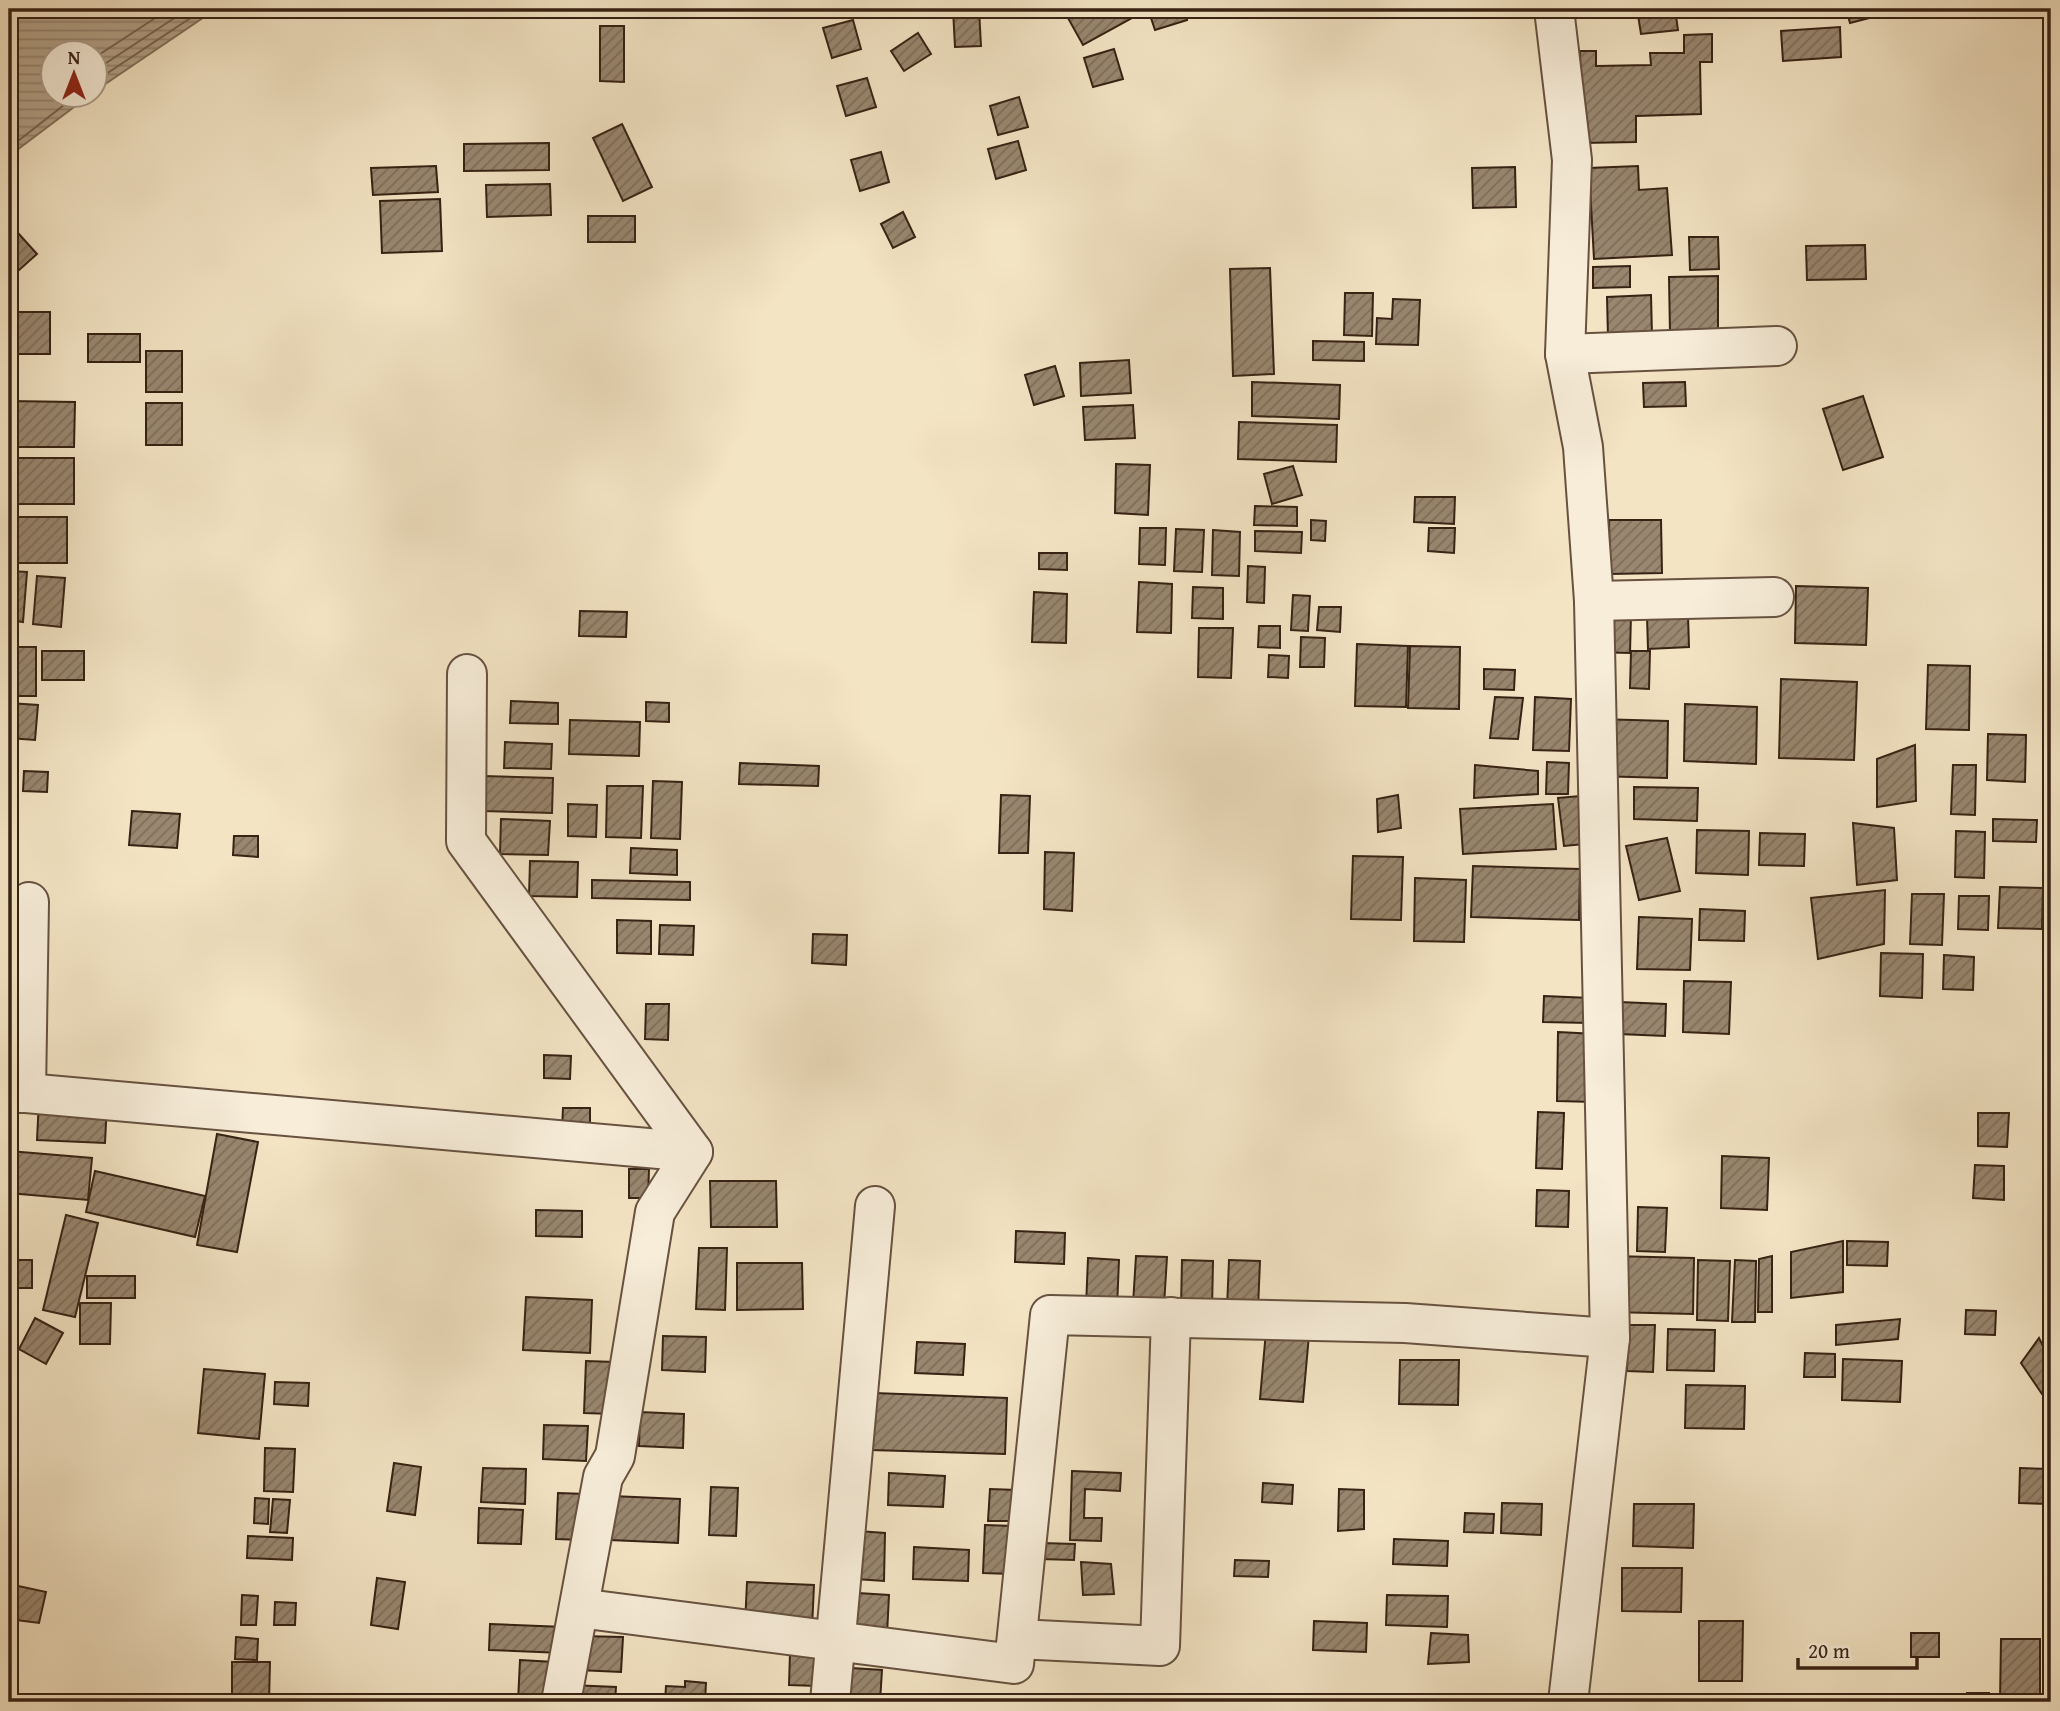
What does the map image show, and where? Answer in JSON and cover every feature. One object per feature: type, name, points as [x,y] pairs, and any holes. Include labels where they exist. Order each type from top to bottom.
[{"type":"street","points":[[1554,9],[1572,160],[1564,354],[1583,447],[1594,601],[1609,1339],[1567,1702]]},
{"type":"street","points":[[1564,354],[1777,346]]},
{"type":"street","points":[[1594,601],[1774,597]]},
{"type":"street","points":[[467,674],[466,841],[693,1152]]},
{"type":"street","points":[[29,902],[17,1093],[693,1152]]},
{"type":"street","points":[[561,1702],[603,1477],[615,1456],[655,1212],[693,1152]]},
{"type":"street","points":[[830,1702],[874,1206]]},
{"type":"street","points":[[579,1608],[1014,1664],[1050,1315],[1405,1323],[1609,1339]]},
{"type":"street","points":[[1017,1639],[1160,1646],[1171,1317]]},
{"type":"water","points":[[9,9],[216,9],[108,82],[108,38],[38,38],[38,108],[73,108],[9,156]]},
{"type":"building","points":[[953,9],[979,9],[981,46],[955,47]]},
{"type":"building","points":[[1063,9],[1128,9],[1134,17],[1083,45]]},
{"type":"building","points":[[1148,9],[1184,9],[1187,20],[1155,30]]},
{"type":"building","points":[[1637,9],[1675,9],[1678,30],[1641,34]]},
{"type":"building","points":[[1846,9],[1904,9],[1850,23]]},
{"type":"building","points":[[853,20],[861,49],[832,58],[823,28]]},
{"type":"building","points":[[600,26],[624,26],[624,82],[600,81]]},
{"type":"building","points":[[1840,27],[1841,57],[1783,61],[1781,31]]},
{"type":"building","points":[[918,33],[931,54],[904,71],[891,51]]},
{"type":"building","points":[[1712,34],[1712,62],[1700,62],[1701,114],[1636,116],[1636,142],[1582,143],[1580,51],[1596,51],[1596,66],[1651,65],[1650,53],[1684,53],[1684,35]]},
{"type":"building","points":[[1114,49],[1123,79],[1093,87],[1084,58]]},
{"type":"building","points":[[867,78],[876,107],[846,116],[837,86]]},
{"type":"building","points":[[1019,97],[1028,127],[998,135],[990,106]]},
{"type":"building","points":[[622,124],[652,187],[623,201],[593,138]]},
{"type":"building","points":[[1018,141],[1026,170],[996,179],[988,149]]},
{"type":"building","points":[[549,143],[549,170],[464,171],[464,144]]},
{"type":"building","points":[[881,152],[889,182],[860,191],[851,160]]},
{"type":"building","points":[[436,166],[438,192],[373,195],[371,168]]},
{"type":"building","points":[[1638,166],[1639,190],[1667,188],[1672,255],[1594,259],[1589,168]]},
{"type":"building","points":[[1515,167],[1516,207],[1473,208],[1472,168]]},
{"type":"building","points":[[550,184],[551,215],[487,217],[486,185]]},
{"type":"building","points":[[440,199],[442,251],[382,253],[380,201]]},
{"type":"building","points":[[903,212],[915,237],[893,248],[881,224]]},
{"type":"building","points":[[588,216],[635,216],[635,242],[588,242]]},
{"type":"building","points":[[9,223],[37,254],[9,279]]},
{"type":"building","points":[[1689,237],[1718,237],[1719,269],[1690,270]]},
{"type":"building","points":[[1865,245],[1866,279],[1807,280],[1806,246]]},
{"type":"building","points":[[1630,266],[1630,287],[1593,288],[1593,267]]},
{"type":"building","points":[[1270,268],[1274,374],[1233,376],[1230,269]]},
{"type":"building","points":[[1718,276],[1718,332],[1670,333],[1669,277]]},
{"type":"building","points":[[1345,293],[1373,293],[1372,336],[1344,335]]},
{"type":"building","points":[[1651,295],[1652,336],[1608,337],[1607,297]]},
{"type":"building","points":[[1393,299],[1420,300],[1418,345],[1376,344],[1377,318],[1392,319]]},
{"type":"building","points":[[14,312],[50,312],[50,354],[14,354]]},
{"type":"building","points":[[88,334],[140,334],[140,362],[88,362]]},
{"type":"building","points":[[1313,341],[1364,342],[1364,361],[1313,360]]},
{"type":"building","points":[[146,351],[182,351],[182,392],[146,392]]},
{"type":"building","points":[[1129,360],[1131,393],[1081,396],[1080,363]]},
{"type":"building","points":[[1055,366],[1064,396],[1034,405],[1025,375]]},
{"type":"building","points":[[1252,382],[1340,385],[1339,419],[1252,416]]},
{"type":"building","points":[[1685,382],[1686,406],[1644,407],[1643,383]]},
{"type":"building","points":[[1863,396],[1883,457],[1843,470],[1823,409]]},
{"type":"building","points":[[9,401],[75,402],[74,447],[9,447]]},
{"type":"building","points":[[146,403],[182,403],[182,445],[146,445]]},
{"type":"building","points":[[1133,405],[1135,438],[1085,440],[1083,407]]},
{"type":"building","points":[[1239,422],[1337,425],[1336,462],[1238,459]]},
{"type":"building","points":[[9,458],[74,458],[74,504],[9,504]]},
{"type":"building","points":[[1116,464],[1150,465],[1148,515],[1115,513]]},
{"type":"building","points":[[1293,466],[1302,495],[1272,504],[1264,474]]},
{"type":"building","points":[[1415,497],[1455,497],[1454,524],[1414,522]]},
{"type":"building","points":[[1255,506],[1297,507],[1297,526],[1254,525]]},
{"type":"building","points":[[9,517],[67,517],[67,563],[9,563]]},
{"type":"building","points":[[1311,520],[1326,521],[1325,541],[1311,540]]},
{"type":"building","points":[[1609,520],[1661,520],[1662,573],[1610,574]]},
{"type":"building","points":[[1140,528],[1166,528],[1165,565],[1139,564]]},
{"type":"building","points":[[1429,528],[1455,528],[1454,553],[1428,551]]},
{"type":"building","points":[[1176,529],[1204,530],[1202,572],[1174,571]]},
{"type":"building","points":[[1213,530],[1240,532],[1239,576],[1212,575]]},
{"type":"building","points":[[1255,531],[1302,532],[1301,553],[1255,551]]},
{"type":"building","points":[[1039,553],[1067,553],[1067,570],[1039,569]]},
{"type":"building","points":[[1248,566],[1265,567],[1264,603],[1247,602]]},
{"type":"building","points":[[9,571],[27,572],[23,622],[9,620]]},
{"type":"building","points":[[37,576],[65,578],[61,627],[33,624]]},
{"type":"building","points":[[1139,582],[1172,584],[1171,633],[1137,632]]},
{"type":"building","points":[[1796,586],[1868,588],[1866,645],[1795,643]]},
{"type":"building","points":[[1193,587],[1223,588],[1223,619],[1192,618]]},
{"type":"building","points":[[1034,592],[1067,594],[1066,643],[1032,642]]},
{"type":"building","points":[[1293,595],[1310,596],[1308,631],[1291,630]]},
{"type":"building","points":[[1319,607],[1341,607],[1340,632],[1317,630]]},
{"type":"building","points":[[580,611],[627,612],[626,637],[579,636]]},
{"type":"building","points":[[1592,614],[1631,615],[1630,653],[1591,652]]},
{"type":"building","points":[[1688,615],[1689,647],[1648,649],[1647,616]]},
{"type":"building","points":[[1259,626],[1280,626],[1280,648],[1258,647]]},
{"type":"building","points":[[1199,628],[1233,628],[1231,678],[1198,677]]},
{"type":"building","points":[[1301,637],[1325,638],[1324,667],[1300,667]]},
{"type":"building","points":[[1357,644],[1408,646],[1406,707],[1355,706]]},
{"type":"building","points":[[1410,646],[1460,647],[1459,709],[1408,708]]},
{"type":"building","points":[[9,647],[36,647],[36,696],[9,696]]},
{"type":"building","points":[[42,651],[84,651],[84,680],[42,680]]},
{"type":"building","points":[[1631,651],[1650,651],[1649,689],[1630,688]]},
{"type":"building","points":[[1269,655],[1289,656],[1288,678],[1268,677]]},
{"type":"building","points":[[1928,665],[1970,666],[1969,730],[1926,729]]},
{"type":"building","points":[[1484,669],[1515,670],[1514,690],[1484,689]]},
{"type":"building","points":[[1781,679],[1857,682],[1854,760],[1779,758]]},
{"type":"building","points":[[1495,697],[1523,698],[1518,739],[1490,738]]},
{"type":"building","points":[[1535,697],[1571,699],[1569,751],[1533,750]]},
{"type":"building","points":[[511,701],[558,703],[558,724],[510,723]]},
{"type":"building","points":[[646,702],[669,703],[669,722],[646,721]]},
{"type":"building","points":[[9,703],[38,705],[35,740],[9,738]]},
{"type":"building","points":[[1685,704],[1757,707],[1756,764],[1684,761]]},
{"type":"building","points":[[1596,719],[1668,721],[1667,778],[1595,776]]},
{"type":"building","points":[[570,720],[640,722],[639,756],[569,754]]},
{"type":"building","points":[[1988,734],[2026,735],[2025,782],[1987,780]]},
{"type":"building","points":[[505,742],[552,744],[551,769],[504,768]]},
{"type":"building","points":[[1915,745],[1916,801],[1877,807],[1877,759]]},
{"type":"building","points":[[9,748],[14,749],[13,759],[9,759]]},
{"type":"building","points":[[1547,762],[1569,763],[1568,794],[1546,794]]},
{"type":"building","points":[[9,763],[18,764],[17,787],[9,787]]},
{"type":"building","points":[[740,763],[819,766],[818,786],[739,784]]},
{"type":"building","points":[[1475,765],[1538,771],[1538,794],[1474,798]]},
{"type":"building","points":[[1953,765],[1976,765],[1975,815],[1951,814]]},
{"type":"building","points":[[24,771],[48,772],[47,792],[23,791]]},
{"type":"building","points":[[483,776],[553,778],[552,813],[482,811]]},
{"type":"building","points":[[653,781],[682,782],[680,839],[651,838]]},
{"type":"building","points":[[607,786],[643,786],[641,838],[606,837]]},
{"type":"building","points":[[1634,787],[1698,788],[1697,821],[1634,819]]},
{"type":"building","points":[[1001,795],[1030,796],[1028,853],[999,853]]},
{"type":"building","points":[[1398,795],[1401,828],[1378,832],[1377,799]]},
{"type":"building","points":[[1580,796],[1584,844],[1564,846],[1558,798]]},
{"type":"building","points":[[568,804],[597,805],[596,837],[568,836]]},
{"type":"building","points":[[1553,804],[1556,849],[1463,854],[1460,809]]},
{"type":"building","points":[[132,811],[180,814],[177,848],[129,845]]},
{"type":"building","points":[[501,819],[550,821],[548,855],[500,854]]},
{"type":"building","points":[[1993,819],[2037,820],[2036,842],[1993,841]]},
{"type":"building","points":[[1853,823],[1894,828],[1897,880],[1857,885]]},
{"type":"building","points":[[1697,830],[1749,831],[1748,875],[1696,873]]},
{"type":"building","points":[[1956,831],[1985,832],[1984,878],[1955,877]]},
{"type":"building","points":[[1760,833],[1805,834],[1804,866],[1759,865]]},
{"type":"building","points":[[234,836],[258,836],[258,857],[233,855]]},
{"type":"building","points":[[1667,838],[1680,891],[1639,900],[1626,846]]},
{"type":"building","points":[[631,848],[677,850],[677,875],[630,873]]},
{"type":"building","points":[[1045,852],[1074,853],[1072,911],[1044,909]]},
{"type":"building","points":[[1353,856],[1403,857],[1401,920],[1351,919]]},
{"type":"building","points":[[530,861],[578,862],[577,897],[529,896]]},
{"type":"building","points":[[1473,866],[1580,869],[1579,920],[1471,917]]},
{"type":"building","points":[[1415,878],[1466,880],[1464,942],[1414,941]]},
{"type":"building","points":[[592,880],[690,882],[690,900],[592,898]]},
{"type":"building","points":[[2000,887],[2043,888],[2042,929],[1998,928]]},
{"type":"building","points":[[1885,890],[1884,944],[1818,959],[1811,898]]},
{"type":"building","points":[[1912,894],[1944,894],[1942,945],[1910,944]]},
{"type":"building","points":[[1959,896],[1989,896],[1988,930],[1958,929]]},
{"type":"building","points":[[1700,909],[1745,911],[1744,941],[1699,940]]},
{"type":"building","points":[[1639,917],[1692,919],[1690,970],[1637,969]]},
{"type":"building","points":[[617,920],[651,921],[651,954],[617,953]]},
{"type":"building","points":[[660,925],[694,926],[693,955],[659,954]]},
{"type":"building","points":[[813,934],[847,935],[846,965],[812,963]]},
{"type":"building","points":[[1881,953],[1923,954],[1922,998],[1880,996]]},
{"type":"building","points":[[1944,955],[1974,957],[1973,990],[1943,989]]},
{"type":"building","points":[[1684,981],[1731,982],[1729,1034],[1683,1032]]},
{"type":"building","points":[[1544,996],[1590,998],[1589,1023],[1543,1022]]},
{"type":"building","points":[[1619,1002],[1666,1004],[1665,1036],[1619,1034]]},
{"type":"building","points":[[646,1004],[669,1004],[668,1040],[645,1039]]},
{"type":"building","points":[[1558,1032],[1596,1034],[1594,1102],[1557,1101]]},
{"type":"building","points":[[544,1055],[571,1056],[570,1079],[544,1078]]},
{"type":"building","points":[[39,1100],[107,1103],[105,1143],[37,1140]]},
{"type":"building","points":[[563,1108],[590,1108],[590,1129],[562,1129]]},
{"type":"building","points":[[1538,1112],[1564,1113],[1562,1169],[1536,1168]]},
{"type":"building","points":[[1978,1113],[2009,1113],[2007,1147],[1978,1146]]},
{"type":"building","points":[[217,1134],[258,1142],[237,1252],[197,1245]]},
{"type":"building","points":[[9,1151],[92,1158],[88,1200],[9,1193]]},
{"type":"building","points":[[1722,1156],[1769,1158],[1767,1210],[1721,1208]]},
{"type":"building","points":[[1975,1165],[2004,1166],[2004,1200],[1973,1198]]},
{"type":"building","points":[[629,1169],[649,1169],[648,1198],[629,1198]]},
{"type":"building","points":[[95,1171],[205,1196],[195,1237],[86,1212]]},
{"type":"building","points":[[710,1181],[776,1181],[777,1227],[711,1227]]},
{"type":"building","points":[[1537,1190],[1569,1191],[1568,1227],[1536,1226]]},
{"type":"building","points":[[1638,1207],[1667,1208],[1665,1252],[1637,1251]]},
{"type":"building","points":[[536,1210],[582,1211],[582,1237],[536,1236]]},
{"type":"building","points":[[66,1215],[98,1223],[75,1317],[43,1310]]},
{"type":"building","points":[[1016,1231],[1065,1233],[1064,1264],[1015,1262]]},
{"type":"building","points":[[1843,1241],[1843,1292],[1791,1298],[1791,1252]]},
{"type":"building","points":[[1847,1241],[1888,1242],[1887,1266],[1847,1265]]},
{"type":"building","points":[[699,1248],[727,1248],[725,1310],[696,1309]]},
{"type":"building","points":[[1136,1256],[1167,1257],[1164,1306],[1133,1304]]},
{"type":"building","points":[[1611,1256],[1694,1258],[1693,1314],[1610,1312]]},
{"type":"building","points":[[1772,1256],[1772,1312],[1758,1312],[1759,1259]]},
{"type":"building","points":[[1088,1258],[1119,1260],[1117,1308],[1086,1307]]},
{"type":"building","points":[[9,1260],[32,1260],[32,1288],[9,1288]]},
{"type":"building","points":[[1182,1260],[1213,1261],[1212,1310],[1181,1308]]},
{"type":"building","points":[[1229,1260],[1260,1261],[1258,1309],[1227,1308]]},
{"type":"building","points":[[1698,1260],[1730,1261],[1728,1321],[1697,1320]]},
{"type":"building","points":[[1735,1260],[1756,1261],[1755,1322],[1732,1322]]},
{"type":"building","points":[[737,1263],[802,1263],[803,1309],[737,1310]]},
{"type":"building","points":[[87,1276],[135,1276],[135,1298],[87,1298]]},
{"type":"building","points":[[526,1297],[592,1300],[590,1353],[523,1350]]},
{"type":"building","points":[[80,1303],[111,1303],[110,1344],[80,1344]]},
{"type":"building","points":[[1966,1310],[1996,1311],[1995,1335],[1965,1334]]},
{"type":"building","points":[[35,1318],[63,1333],[46,1364],[19,1349]]},
{"type":"building","points":[[1900,1319],[1898,1339],[1836,1345],[1836,1325]]},
{"type":"building","points":[[1628,1325],[1655,1325],[1653,1372],[1627,1371]]},
{"type":"building","points":[[1668,1329],[1715,1330],[1714,1371],[1667,1370]]},
{"type":"building","points":[[1266,1331],[1309,1335],[1303,1402],[1260,1399]]},
{"type":"building","points":[[663,1336],[706,1337],[705,1372],[662,1370]]},
{"type":"building","points":[[2039,1338],[2051,1362],[2051,1390],[2042,1394],[2021,1363]]},
{"type":"building","points":[[917,1342],[965,1344],[963,1375],[915,1373]]},
{"type":"building","points":[[1805,1353],[1835,1354],[1835,1377],[1804,1377]]},
{"type":"building","points":[[1843,1359],[1902,1361],[1900,1402],[1842,1400]]},
{"type":"building","points":[[1400,1360],[1459,1360],[1458,1405],[1399,1404]]},
{"type":"building","points":[[586,1361],[615,1362],[613,1414],[584,1413]]},
{"type":"building","points":[[9,1369],[18,1371],[11,1404],[9,1404]]},
{"type":"building","points":[[204,1369],[265,1374],[259,1439],[198,1433]]},
{"type":"building","points":[[275,1382],[309,1383],[308,1406],[274,1404]]},
{"type":"building","points":[[1686,1385],[1745,1386],[1744,1429],[1685,1428]]},
{"type":"building","points":[[874,1393],[1007,1398],[1005,1454],[871,1450]]},
{"type":"building","points":[[640,1412],[684,1414],[683,1448],[639,1446]]},
{"type":"building","points":[[544,1425],[588,1426],[586,1461],[543,1459]]},
{"type":"building","points":[[265,1448],[295,1449],[293,1492],[264,1491]]},
{"type":"building","points":[[394,1463],[421,1467],[415,1515],[387,1511]]},
{"type":"building","points":[[483,1468],[526,1469],[525,1504],[481,1502]]},
{"type":"building","points":[[2020,1468],[2051,1469],[2051,1504],[2019,1503]]},
{"type":"building","points":[[1072,1471],[1121,1473],[1120,1491],[1085,1489],[1084,1518],[1102,1518],[1101,1541],[1070,1540]]},
{"type":"building","points":[[889,1473],[945,1476],[943,1507],[888,1505]]},
{"type":"building","points":[[1263,1483],[1293,1485],[1292,1504],[1262,1502]]},
{"type":"building","points":[[711,1487],[738,1488],[736,1536],[709,1535]]},
{"type":"building","points":[[990,1489],[1017,1490],[1016,1521],[988,1521]]},
{"type":"building","points":[[1339,1489],[1364,1490],[1364,1529],[1338,1531]]},
{"type":"building","points":[[558,1493],[586,1494],[584,1540],[556,1539]]},
{"type":"building","points":[[612,1496],[680,1499],[678,1543],[610,1540]]},
{"type":"building","points":[[255,1498],[269,1499],[268,1524],[254,1523]]},
{"type":"building","points":[[273,1499],[290,1500],[287,1533],[270,1532]]},
{"type":"building","points":[[1502,1503],[1542,1504],[1541,1535],[1501,1533]]},
{"type":"building","points":[[1634,1504],[1694,1504],[1693,1548],[1633,1546]]},
{"type":"building","points":[[479,1508],[523,1510],[521,1544],[478,1543]]},
{"type":"building","points":[[1465,1513],[1494,1514],[1493,1533],[1464,1532]]},
{"type":"building","points":[[985,1525],[1013,1526],[1011,1574],[983,1573]]},
{"type":"building","points":[[858,1531],[885,1533],[884,1581],[856,1579]]},
{"type":"building","points":[[248,1536],[293,1538],[292,1560],[247,1558]]},
{"type":"building","points":[[1394,1539],[1448,1541],[1447,1566],[1393,1564]]},
{"type":"building","points":[[1041,1543],[1075,1544],[1074,1560],[1040,1559]]},
{"type":"building","points":[[914,1547],[969,1550],[968,1581],[913,1579]]},
{"type":"building","points":[[1235,1560],[1269,1561],[1268,1577],[1234,1576]]},
{"type":"building","points":[[1081,1562],[1111,1564],[1114,1594],[1083,1595]]},
{"type":"building","points":[[1622,1568],[1682,1568],[1681,1612],[1622,1611]]},
{"type":"building","points":[[377,1578],[405,1582],[398,1629],[371,1625]]},
{"type":"building","points":[[747,1582],[814,1585],[812,1628],[745,1625]]},
{"type":"building","points":[[9,1584],[46,1592],[39,1623],[9,1619]]},
{"type":"building","points":[[858,1593],[889,1595],[887,1635],[856,1634]]},
{"type":"building","points":[[242,1595],[258,1596],[256,1625],[241,1625]]},
{"type":"building","points":[[1387,1595],[1448,1596],[1447,1627],[1386,1625]]},
{"type":"building","points":[[275,1602],[296,1603],[295,1625],[274,1625]]},
{"type":"building","points":[[1314,1621],[1367,1623],[1366,1652],[1313,1650]]},
{"type":"building","points":[[1699,1621],[1743,1621],[1742,1681],[1699,1681]]},
{"type":"building","points":[[490,1624],[564,1627],[562,1653],[489,1650]]},
{"type":"building","points":[[1431,1633],[1468,1635],[1469,1662],[1428,1664]]},
{"type":"building","points":[[1911,1633],[1939,1633],[1939,1657],[1911,1657]]},
{"type":"building","points":[[579,1636],[623,1637],[621,1672],[578,1670]]},
{"type":"building","points":[[236,1637],[258,1639],[257,1660],[235,1659]]},
{"type":"building","points":[[2001,1639],[2040,1639],[2040,1702],[2000,1702]]},
{"type":"building","points":[[790,1653],[817,1654],[817,1686],[789,1685]]},
{"type":"building","points":[[520,1660],[554,1662],[552,1702],[518,1702]]},
{"type":"building","points":[[232,1662],[270,1662],[269,1702],[232,1702]]},
{"type":"building","points":[[851,1668],[882,1670],[880,1702],[849,1702]]},
{"type":"building","points":[[685,1681],[706,1683],[705,1702],[665,1702],[666,1686],[685,1687]]},
{"type":"building","points":[[570,1685],[616,1687],[615,1702],[569,1702]]},
{"type":"building","points":[[1967,1693],[1989,1693],[1989,1702],[1967,1702]]},
{"type":"building","points":[[1906,1694],[1950,1694],[1950,1702],[1906,1702]]},
{"type":"building","points":[[1551,1700],[1636,1701],[1551,1702]]}]
